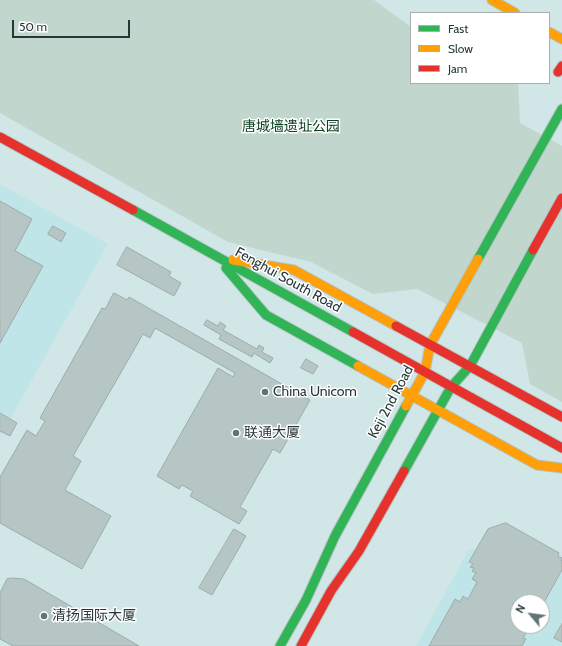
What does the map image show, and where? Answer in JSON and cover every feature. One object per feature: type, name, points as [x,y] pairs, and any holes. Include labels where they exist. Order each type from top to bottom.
[{"type":"main road","points":[[492,0],[513,12]]},
{"type":"main road","points":[[550,33],[562,39]]},
{"type":"main road","name":"Keji 2nd Road","points":[[280,646],[306,600],[334,536],[425,372],[430,345],[562,109]]},
{"type":"main road","name":"Fenghui South Road","points":[[0,137],[562,448]]},
{"type":"main road","points":[[301,646],[331,591],[359,551],[451,386],[470,366],[562,198]]},
{"type":"main road","points":[[216,257],[294,270],[562,417]]},
{"type":"main road","points":[[216,257],[266,315],[537,465],[562,468]]},
{"type":"shaded area","points":[[0,184],[108,244],[0,437]]},
{"type":"shaded area","points":[[495,542],[555,575],[562,574],[562,646],[416,646],[468,551]]},
{"type":"green space","name":"唐城墙遗址公园","points":[[0,0],[374,0],[410,26],[410,84],[518,84],[520,123],[562,146],[562,402],[530,384],[522,343],[417,289],[373,294],[311,262],[228,242],[0,113]]},
{"type":"building","points":[[0,201],[32,219],[15,251],[43,266],[0,343]]},
{"type":"building","points":[[53,226],[66,233],[61,242],[48,234]]},
{"type":"building","points":[[127,247],[171,272],[169,276],[181,283],[174,296],[117,265]]},
{"type":"building","name":"联通大厦","points":[[114,293],[127,300],[129,297],[310,400],[280,453],[273,449],[240,507],[247,511],[239,524],[190,496],[193,491],[182,485],[179,489],[157,476],[218,368],[233,377],[235,373],[155,328],[150,338],[143,334],[73,456],[81,461],[65,490],[111,516],[82,569],[0,523],[0,477],[27,430],[36,436],[45,421],[40,418],[102,308],[105,309]]},
{"type":"building","points":[[207,320],[218,326],[220,322],[226,326],[223,330],[257,349],[259,345],[264,348],[262,352],[273,358],[270,363],[254,353],[252,357],[219,339],[221,335],[204,325]]},
{"type":"building","points":[[306,359],[318,366],[313,374],[301,368]]},
{"type":"building","points":[[0,413],[17,423],[10,436],[0,431]]},
{"type":"building","points":[[506,523],[559,553],[558,556],[562,558],[562,570],[549,594],[510,594],[510,634],[525,634],[523,638],[526,639],[522,646],[429,646],[455,599],[460,602],[463,596],[468,599],[477,582],[472,579],[476,573],[472,571],[474,568],[470,567],[473,564],[469,562],[488,529]]},
{"type":"building","points":[[234,529],[246,536],[212,595],[199,588]]},
{"type":"building","name":"清扬国际大厦","points":[[7,579],[24,579],[139,646],[13,646],[0,639],[0,593]]},
{"type":"building","points":[[562,624],[562,642],[554,638]]},
{"type":"traffic: fast","points":[[478,259],[562,109]]},
{"type":"traffic: fast","points":[[133,210],[353,332]]},
{"type":"traffic: fast","points":[[404,471],[451,387],[470,366],[533,250]]},
{"type":"traffic: fast","points":[[226,268],[266,315],[358,366]]},
{"type":"traffic: fast","points":[[280,646],[306,600],[335,536],[406,406]]},
{"type":"traffic: slow","points":[[492,0],[513,12]]},
{"type":"traffic: slow","points":[[550,33],[562,39]]},
{"type":"traffic: slow","points":[[406,406],[425,372],[430,345],[478,259]]},
{"type":"traffic: slow","points":[[233,260],[294,270],[396,326]]},
{"type":"traffic: slow","points":[[358,366],[537,465],[562,468]]},
{"type":"traffic: jam","points":[[558,72],[562,66]]},
{"type":"traffic: jam","points":[[0,137],[133,210]]},
{"type":"traffic: jam","points":[[533,250],[562,198]]},
{"type":"traffic: jam","points":[[396,326],[562,417]]},
{"type":"traffic: jam","points":[[353,332],[562,448]]},
{"type":"traffic: jam","points":[[301,646],[331,591],[359,551],[404,471]]},
{"type":"place","name":"China Unicom","points":[[265,392]]},
{"type":"place","name":"联通大厦","points":[[236,433]]},
{"type":"place","name":"清扬国际大厦","points":[[44,616]]}]
